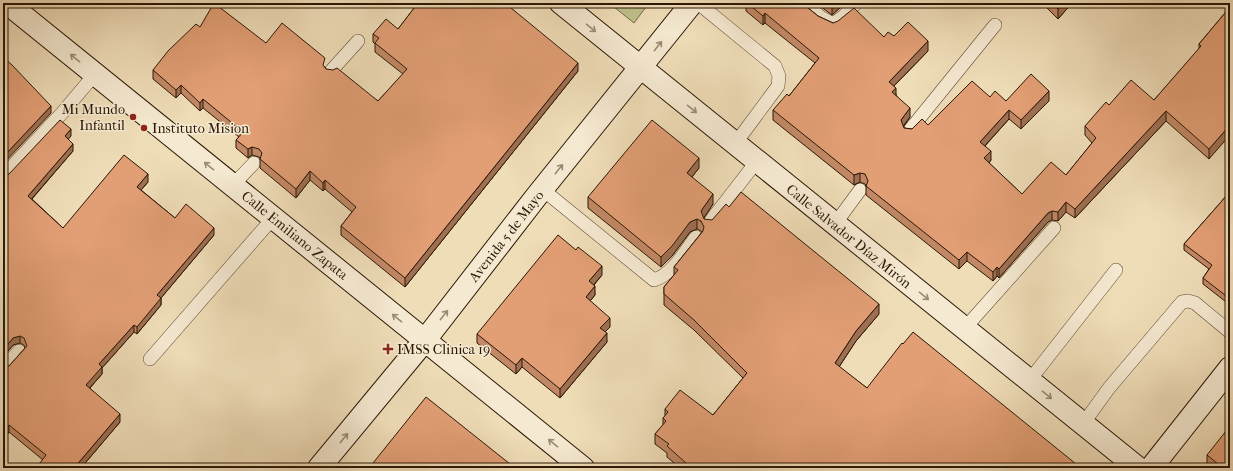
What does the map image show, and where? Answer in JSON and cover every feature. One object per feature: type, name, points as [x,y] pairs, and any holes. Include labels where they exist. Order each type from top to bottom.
[{"type":"street","name":"Calle Emiliano Zapata","points":[[7,3],[583,468]]},
{"type":"street","name":"Calle Salvador Díaz Mirón","points":[[561,3],[1138,468]]},
{"type":"street","name":"Avenida 5 de Mayo","points":[[319,468],[425,340],[542,189],[692,3]]},
{"type":"street","points":[[1151,468],[1230,368]]},
{"type":"lane","points":[[698,3],[775,66],[779,76],[778,86],[735,144]]},
{"type":"lane","points":[[803,3],[822,18],[833,24],[844,16],[856,3]]},
{"type":"lane","points":[[909,131],[995,25]]},
{"type":"lane","points":[[331,71],[358,41]]},
{"type":"lane","points":[[3,176],[63,112],[95,74]]},
{"type":"lane","points":[[709,223],[757,162]]},
{"type":"lane","points":[[233,185],[254,163]]},
{"type":"lane","points":[[542,189],[654,280],[660,278],[669,271],[696,237]]},
{"type":"lane","points":[[835,224],[860,190]]},
{"type":"lane","points":[[150,359],[273,218]]},
{"type":"lane","points":[[965,328],[1054,228]]},
{"type":"lane","points":[[1029,381],[1116,270]]},
{"type":"lane","points":[[1083,424],[1109,388],[1182,302],[1188,301],[1195,304],[1230,332]]},
{"type":"lane","points":[[3,368],[18,351]]},
{"type":"green space","points":[[609,3],[649,3],[634,23]]},
{"type":"building","points":[[214,3],[266,43],[282,23],[325,58],[323,65],[326,69],[333,70],[337,68],[378,101],[407,69],[375,43],[379,38],[373,34],[386,19],[398,29],[418,3],[505,3],[578,63],[405,278],[341,226],[356,207],[325,180],[323,183],[310,171],[296,189],[260,159],[262,153],[259,149],[252,147],[248,149],[236,140],[243,132],[203,99],[200,103],[181,85],[176,90],[153,70],[168,51],[196,24],[200,27]]},
{"type":"building","points":[[747,3],[802,3],[818,16],[833,23],[838,21],[854,8],[884,37],[888,32],[894,36],[908,22],[928,41],[889,82],[896,88],[892,92],[910,108],[901,120],[904,128],[912,129],[922,119],[928,125],[972,81],[990,97],[995,91],[1006,101],[1031,74],[1049,91],[1021,120],[1009,110],[980,142],[991,151],[984,158],[1022,194],[1051,162],[1066,175],[1096,138],[1085,126],[1106,102],[1109,105],[1131,80],[1154,100],[1201,46],[1199,44],[1230,7],[1230,125],[1209,149],[1166,111],[1075,209],[1066,202],[1058,212],[1052,211],[1048,213],[999,269],[997,267],[993,272],[967,252],[959,260],[866,186],[868,181],[865,174],[860,173],[854,175],[773,110],[787,94],[789,96],[819,58],[765,13],[763,16]]},
{"type":"building","points":[[1052,3],[1064,3],[1058,9]]},
{"type":"building","points":[[3,57],[51,106],[3,157]]},
{"type":"building","points":[[60,120],[71,129],[65,136],[73,144],[28,196],[63,228],[124,155],[148,174],[137,187],[175,218],[186,204],[214,228],[157,295],[161,298],[137,327],[134,325],[99,364],[102,367],[86,385],[120,414],[74,468],[36,468],[46,455],[9,425],[3,433],[3,368],[9,366],[27,346],[24,338],[20,336],[13,338],[3,350],[3,176],[9,174]]},
{"type":"building","points":[[652,120],[699,158],[687,173],[713,194],[701,211],[704,219],[712,220],[726,204],[729,207],[741,192],[879,304],[856,331],[835,363],[867,388],[902,343],[903,344],[913,332],[1081,468],[681,468],[686,463],[667,446],[669,444],[655,434],[666,421],[663,418],[668,412],[665,409],[680,390],[713,415],[747,373],[694,320],[664,294],[664,287],[678,270],[674,267],[703,231],[704,227],[701,221],[697,219],[690,222],[672,246],[661,257],[588,197]]},
{"type":"building","points":[[1230,191],[1230,299],[1203,278],[1212,265],[1184,244]]},
{"type":"building","points":[[558,235],[576,250],[578,247],[602,266],[589,281],[595,286],[586,297],[610,318],[600,328],[607,333],[560,389],[522,358],[516,365],[477,334]]},
{"type":"building","points":[[426,397],[515,468],[369,468]]},
{"type":"building","points":[[1230,426],[1230,468],[1223,468],[1207,455]]},
{"type":"place","name":"Mi Mundo Infantil","points":[[133,117]]},
{"type":"place","name":"Instituto Mision","points":[[144,128]]},
{"type":"place","name":"IMSS Clinica 19","points":[[388,349]]}]
